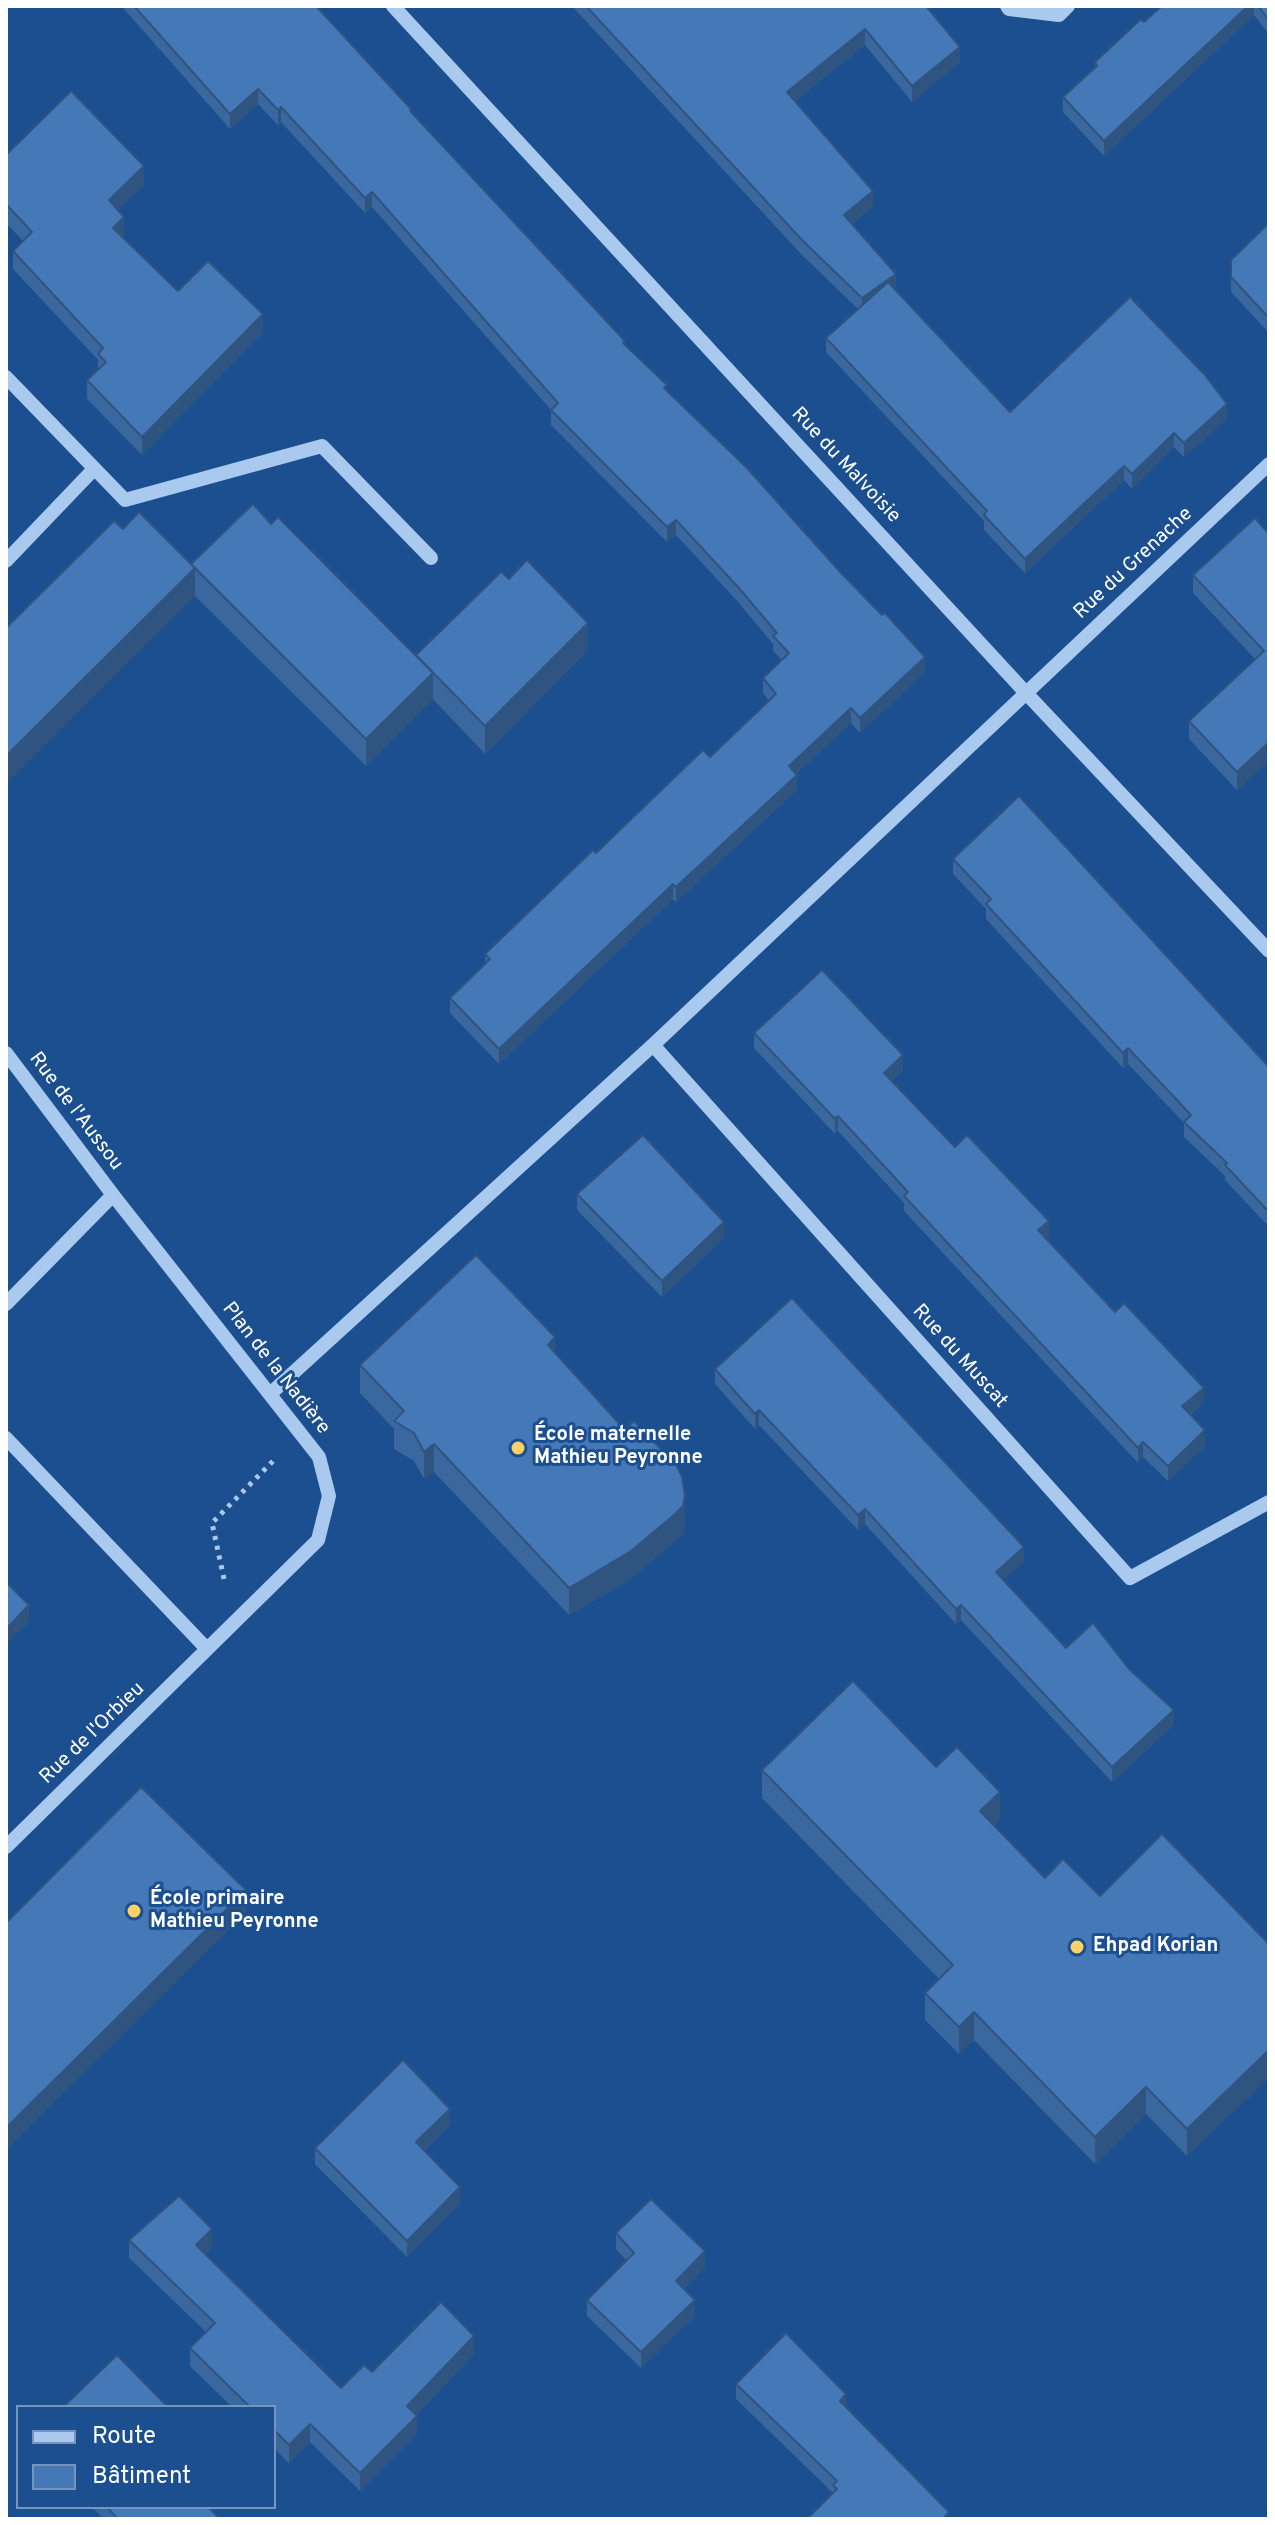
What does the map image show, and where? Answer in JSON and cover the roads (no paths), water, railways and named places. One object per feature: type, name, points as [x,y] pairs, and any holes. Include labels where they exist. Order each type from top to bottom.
[{"type":"street","name":"Rue du Malvoisie","points":[[393,6],[1026,693],[1269,951]]},
{"type":"street","points":[[1007,6],[1009,9],[1059,15],[1068,6]]},
{"type":"street","points":[[6,377],[125,500],[322,446],[431,558]]},
{"type":"street","name":"Rue du Grenache","points":[[1026,693],[1269,464]]},
{"type":"street","points":[[6,561],[94,469]]},
{"type":"street","points":[[270,1394],[653,1045],[1026,693]]},
{"type":"street","name":"Rue du Muscat","points":[[653,1045],[1130,1578],[1269,1502]]},
{"type":"street","name":"Rue de l'Aussou","points":[[6,1053],[113,1195]]},
{"type":"street","points":[[6,1304],[113,1195]]},
{"type":"street","name":"Plan de la Nadière","points":[[113,1195],[319,1457],[329,1496],[318,1540],[207,1649]]},
{"type":"street","points":[[6,1438],[207,1649]]},
{"type":"street","name":"Rue de l'Orbieu","points":[[6,1847],[207,1649]]},
{"type":"place","name":"École maternelle Mathieu Peyronne","points":[[518,1448]]},
{"type":"place","name":"École primaire Mathieu Peyronne","points":[[134,1911]]},
{"type":"place","name":"Ehpad Korian","points":[[1077,1947]]}]
